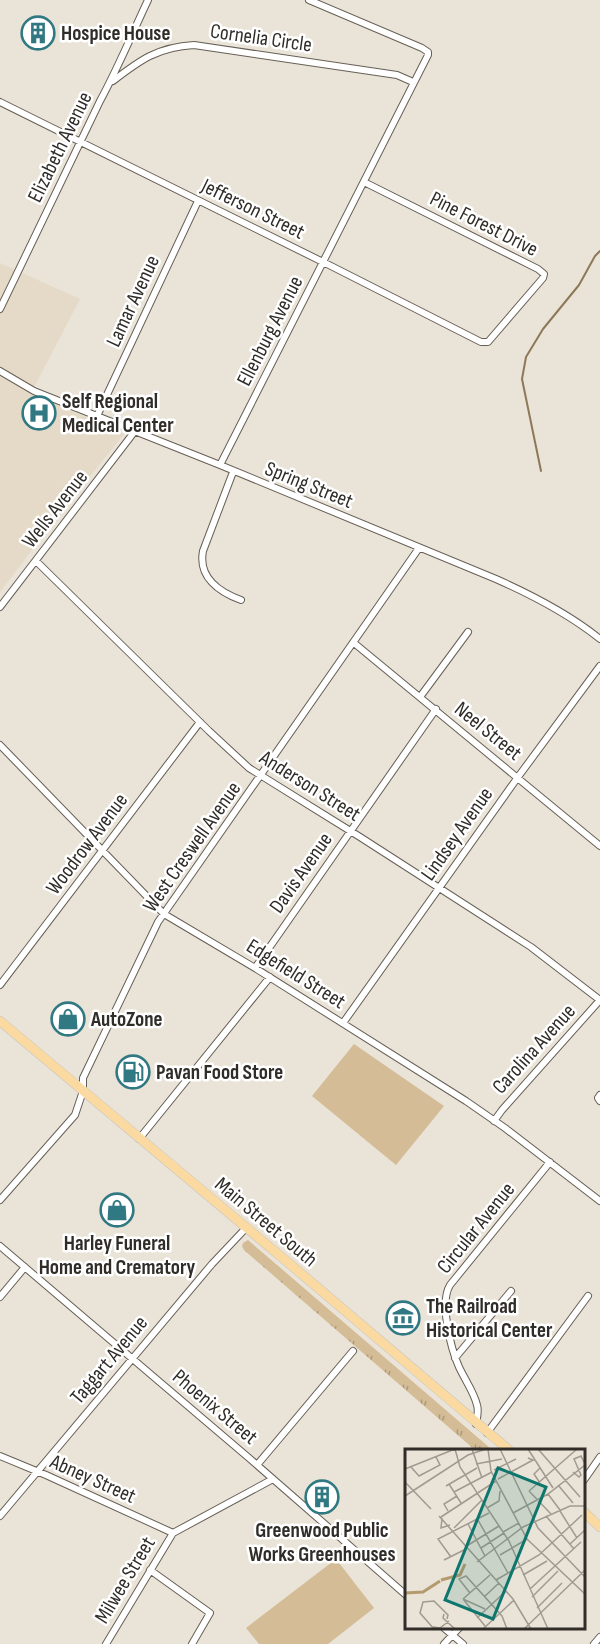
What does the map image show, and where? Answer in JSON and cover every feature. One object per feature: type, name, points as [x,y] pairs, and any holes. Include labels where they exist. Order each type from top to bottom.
[{"type":"main road","name":"Main Street South","points":[[0,1022],[505,1449]]},
{"type":"main road","points":[[585,1513],[600,1527]]},
{"type":"street","name":"Elizabeth Avenue","points":[[0,309],[111,82],[148,0]]},
{"type":"street","name":"Ellenburg Avenue","points":[[220,465],[428,54],[422,48],[309,0]]},
{"type":"street","name":"Cornelia Circle","points":[[111,82],[152,54],[173,47],[194,45],[397,75],[413,82]]},
{"type":"street","name":"Jefferson Street","points":[[0,102],[481,342],[485,343],[490,340]]},
{"type":"street","name":"Pine Forest Drive","points":[[363,182],[497,248],[544,274],[490,340]]},
{"type":"street","name":"Lamar Avenue","points":[[97,416],[198,201]]},
{"type":"street","name":"Spring Street","points":[[0,371],[33,391],[220,465],[521,590],[599,635]]},
{"type":"street","name":"Wells Avenue","points":[[0,607],[135,431]]},
{"type":"street","points":[[233,472],[202,559],[206,573],[214,586],[240,600]]},
{"type":"street","name":"West Creswell Avenue","points":[[0,1200],[75,1116],[83,1091],[83,1077],[158,922],[419,548]]},
{"type":"street","name":"Anderson Street","points":[[36,561],[243,763],[531,947],[600,1000]]},
{"type":"street","points":[[420,697],[468,632]]},
{"type":"street","name":"Neel Street","points":[[354,643],[600,846]]},
{"type":"street","name":"Lindsey Avenue","points":[[343,1023],[600,666]]},
{"type":"street","name":"Davis Avenue","points":[[255,968],[435,709]]},
{"type":"street","name":"Woodrow Avenue","points":[[0,985],[200,722]]},
{"type":"street","name":"Edgefield Street","points":[[0,745],[164,914],[270,977],[494,1121],[600,1201]]},
{"type":"street","points":[[139,1139],[270,977]]},
{"type":"street","name":"Carolina Avenue","points":[[494,1121],[600,1000]]},
{"type":"street","points":[[600,1095],[598,1098],[600,1101]]},
{"type":"street","name":"Circular Avenue","points":[[476,1424],[478,1408],[475,1398],[451,1346],[445,1304],[448,1289],[550,1162]]},
{"type":"street","name":"Taggart Avenue","points":[[0,1516],[212,1264],[246,1228]]},
{"type":"street","name":"Phoenix Street","points":[[0,1246],[405,1594]]},
{"type":"street","points":[[0,1297],[25,1267]]},
{"type":"street","points":[[455,1358],[511,1291]]},
{"type":"street","points":[[487,1433],[588,1296]]},
{"type":"street","points":[[257,1465],[353,1351]]},
{"type":"street","name":"Abney Street","points":[[0,1456],[173,1533]]},
{"type":"street","points":[[585,1479],[600,1457]]},
{"type":"street","points":[[173,1533],[273,1479]]},
{"type":"street","name":"Milwee Street","points":[[106,1644],[173,1533]]},
{"type":"street","points":[[150,1570],[210,1613],[192,1644]]},
{"type":"street","points":[[445,1629],[463,1644]]},
{"type":"street","points":[[444,1644],[458,1629]]},
{"type":"street","points":[[594,1644],[600,1637]]},
{"type":"shaded area","name":"Self Regional Medical Center","points":[[0,263],[80,299],[31,393],[124,434],[0,592]]},
{"type":"green space","points":[[354,1044],[444,1106],[396,1165],[312,1096]]},
{"type":"green space","points":[[248,1240],[491,1449],[474,1449],[244,1250],[243,1243]]},
{"type":"green space","points":[[336,1559],[374,1608],[328,1644],[259,1644],[246,1628]]},
{"type":"waterway","points":[[541,471],[522,379],[526,357],[543,329],[579,285],[600,251]]},
{"type":"place","name":"Hospice House","points":[[38,33]]},
{"type":"place","name":"Self Regional Medical Center","points":[[39,413]]},
{"type":"place","name":"AutoZone","points":[[68,1019]]},
{"type":"place","name":"Pavan Food Store","points":[[133,1072]]},
{"type":"place","name":"Harley Funeral Home and Crematory","points":[[117,1210]]},
{"type":"place","name":"The Railroad Historical Center","points":[[403,1318]]},
{"type":"place","name":"Greenwood Public Works Greenhouses","points":[[322,1497]]}]
